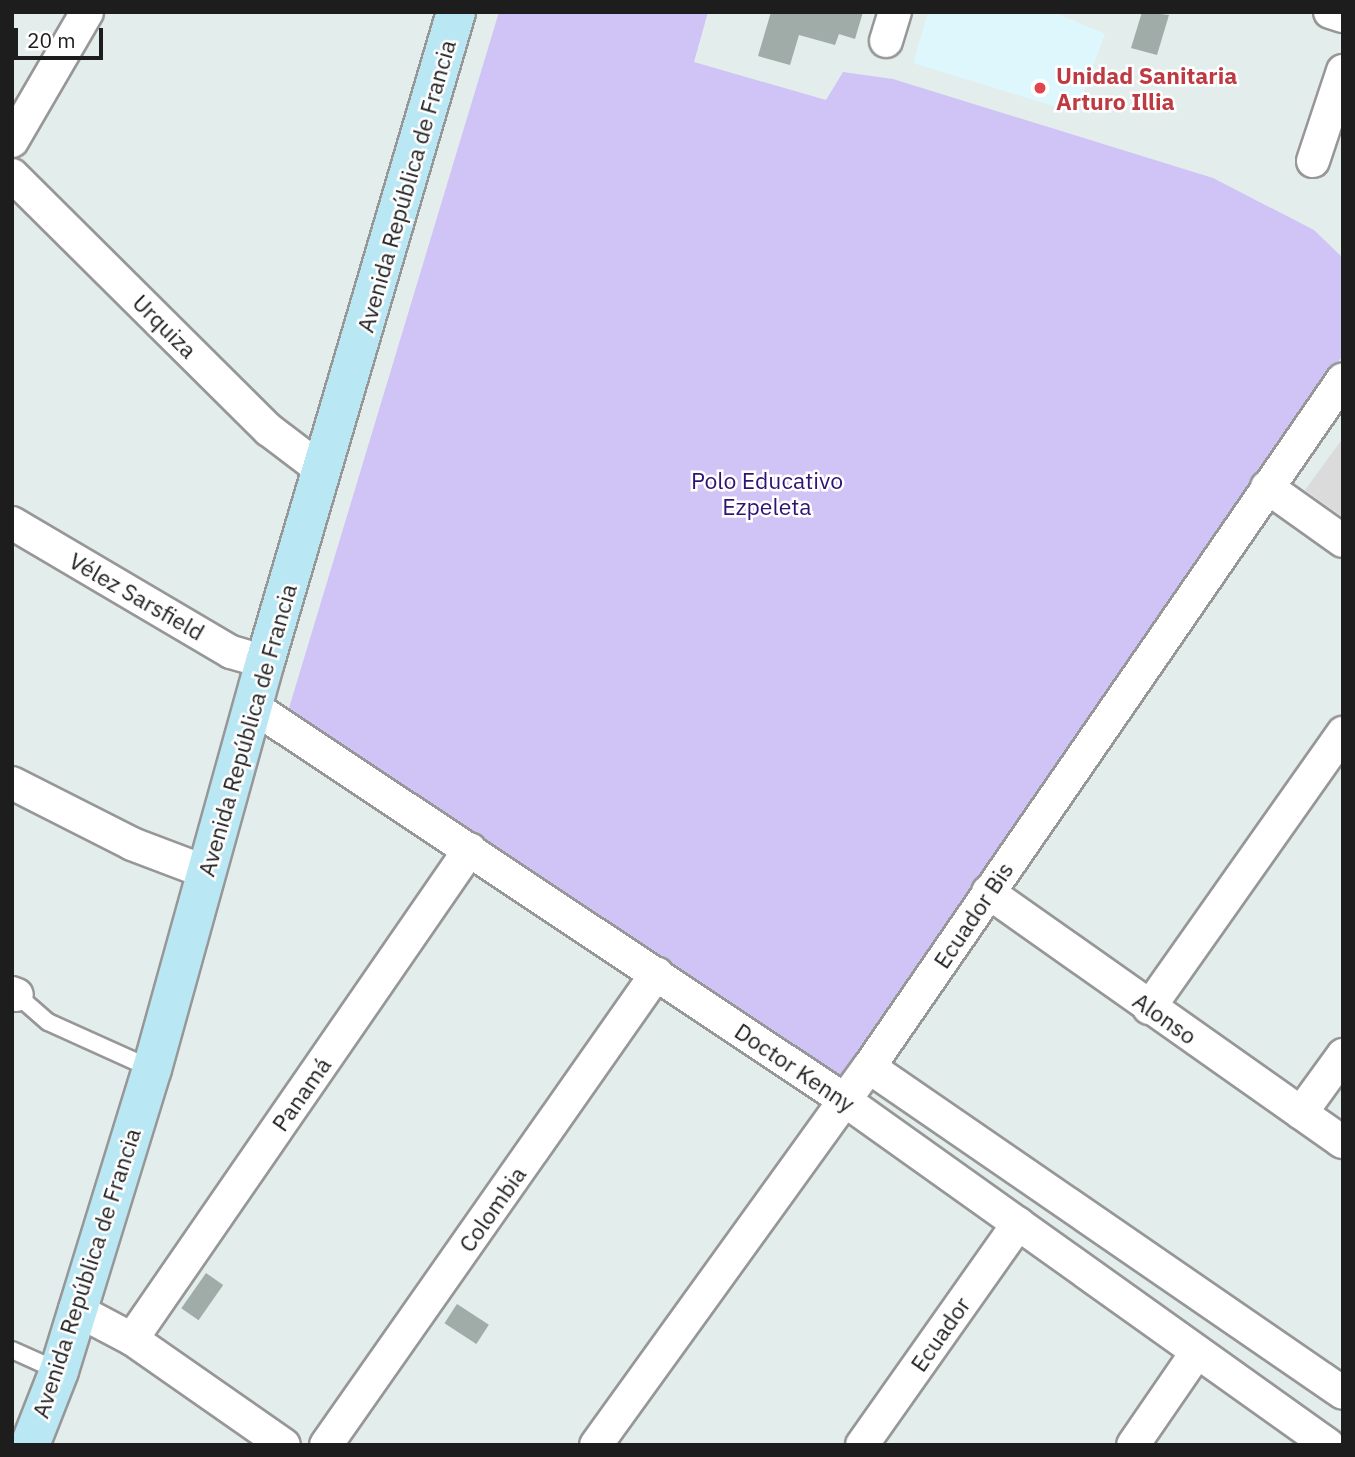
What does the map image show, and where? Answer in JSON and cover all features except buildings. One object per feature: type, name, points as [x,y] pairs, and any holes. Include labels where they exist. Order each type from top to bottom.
[{"type":"main road","name":"Avenida República de Francia","points":[[30,1445],[59,1371],[75,1309],[152,1069],[252,706],[456,12]]},
{"type":"street","points":[[12,141],[87,12]]},
{"type":"street","points":[[1330,12],[1343,16]]},
{"type":"street","points":[[1313,161],[1343,71]]},
{"type":"street","name":"Urquiza","points":[[12,175],[269,430],[323,471]]},
{"type":"street","name":"Ecuador Bis","points":[[596,1445],[843,1099],[869,1067],[1343,379]]},
{"type":"street","points":[[1267,487],[1343,541]]},
{"type":"street","name":"Vélez Sarsfield","points":[[12,523],[231,652],[265,662]]},
{"type":"street","name":"Doctor Kenny","points":[[252,706],[843,1099],[1328,1445]]},
{"type":"street","points":[[1149,1008],[1343,733]]},
{"type":"street","points":[[12,783],[120,839],[206,872]]},
{"type":"street","name":"Panamá","points":[[132,1339],[470,849]]},
{"type":"street","name":"Alonso","points":[[988,892],[1149,1008],[1343,1142]]},
{"type":"street","name":"Colombia","points":[[326,1445],[657,973]]},
{"type":"street","points":[[1301,1113],[1343,1055]]},
{"type":"street","name":"Doctor Kenny","points":[[869,1067],[1343,1393]]},
{"type":"street","name":"Ecuador","points":[[862,1445],[1018,1224]]},
{"type":"street","points":[[75,1309],[132,1339],[284,1445]]},
{"type":"street","points":[[1133,1445],[1198,1352]]},
{"type":"lane","points":[[14,994],[48,1022],[152,1069]]},
{"type":"lane","points":[[12,1350],[59,1371]]},
{"type":"shaded area","name":"Unidad Sanitaria Arturo Illia","points":[[928,12],[1054,12],[1105,34],[1076,113],[913,63]]},
{"type":"shaded area","points":[[1343,438],[1343,517],[1305,490]]},
{"type":"green space","name":"Polo Educativo Ezpeleta","points":[[499,12],[708,12],[694,62],[826,100],[843,72],[893,79],[1213,178],[1314,230],[1343,258],[1343,355],[839,1085],[286,718]]},
{"type":"place","name":"Unidad Sanitaria Arturo Illia","points":[[1040,88]]}]
